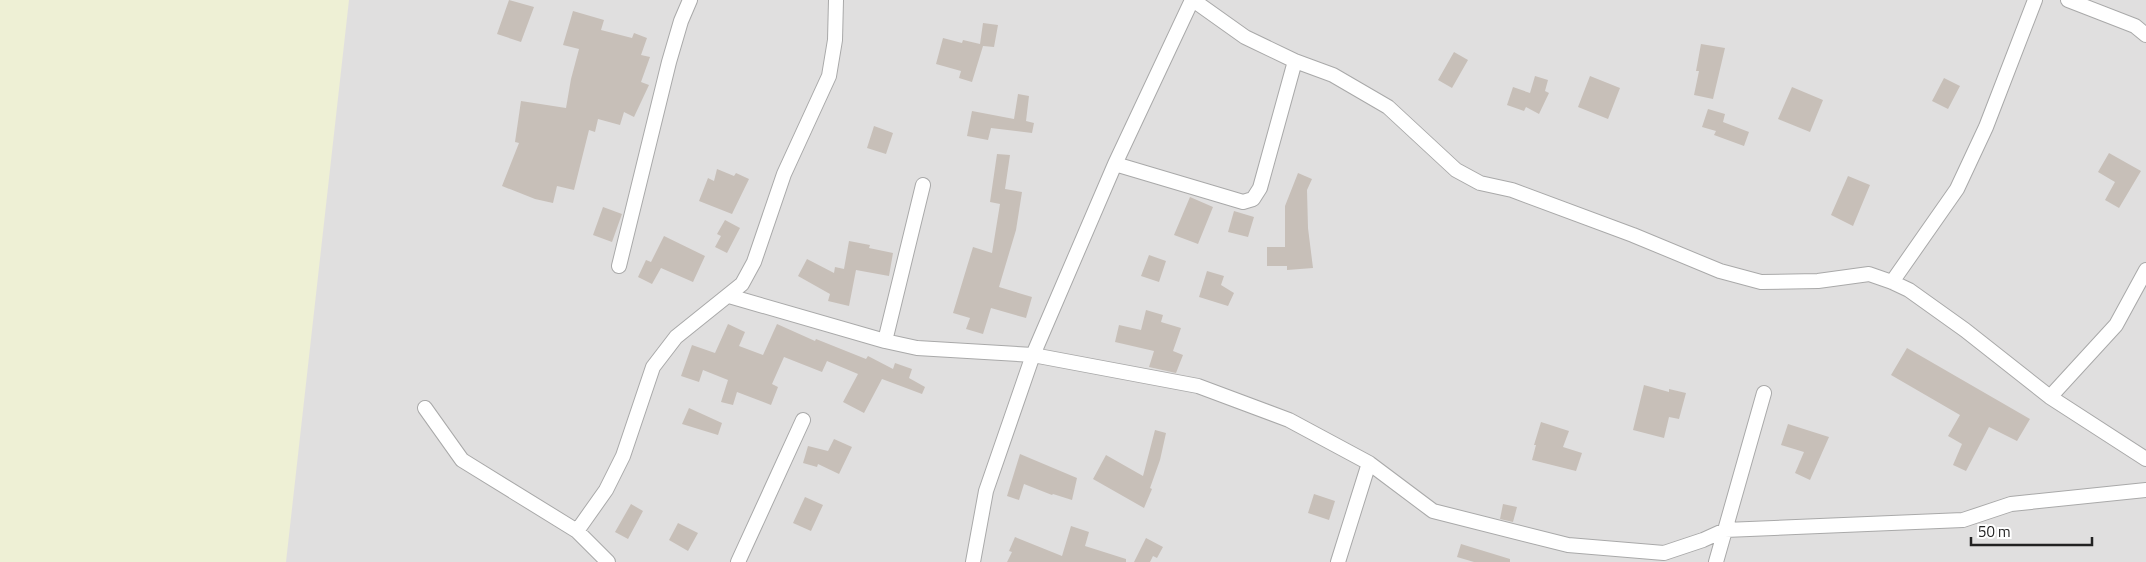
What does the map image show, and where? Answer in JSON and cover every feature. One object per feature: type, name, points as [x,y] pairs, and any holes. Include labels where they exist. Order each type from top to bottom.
[{"type":"street","points":[[619,266],[669,62],[681,21],[690,0]]},
{"type":"street","points":[[577,531],[606,490],[623,456],[653,367],[676,336],[742,284],[754,262],[784,174],[829,76],[835,40],[836,0]]},
{"type":"street","points":[[972,562],[986,491],[1033,356],[1115,164],[1192,0],[1245,37],[1295,61],[1333,75],[1388,106],[1456,170],[1480,183],[1512,190],[1633,235],[1720,271],[1761,282],[1818,281],[1868,274],[1909,290],[1965,330],[2050,397],[2146,459]]},
{"type":"street","points":[[1892,282],[1957,189],[1986,127],[2035,0]]},
{"type":"street","points":[[2068,0],[2135,26],[2146,35]]},
{"type":"street","points":[[1115,164],[1243,202],[1253,199],[1260,188],[1295,61]]},
{"type":"street","points":[[885,341],[923,185]]},
{"type":"street","points":[[2050,397],[2116,325],[2146,270]]},
{"type":"street","points":[[729,296],[885,341],[917,348],[1033,356],[1198,386],[1289,420],[1369,463],[1433,512],[1568,545],[1664,553],[1703,540],[1725,530],[1963,520],[2011,504],[2146,490]]},
{"type":"street","points":[[1716,562],[1764,393]]},
{"type":"street","points":[[425,408],[462,460],[577,531],[608,562]]},
{"type":"street","points":[[738,562],[803,420]]},
{"type":"street","points":[[1338,562],[1369,463]]},
{"type":"shaded area","points":[[269,0],[2146,0],[2146,562],[116,562]]},
{"type":"green space","points":[[0,0],[349,0],[286,562],[0,562]]},
{"type":"building","points":[[509,0],[534,7],[521,42],[497,34]]},
{"type":"building","points":[[573,11],[604,20],[601,30],[632,38],[634,33],[647,38],[641,55],[650,57],[641,82],[649,85],[634,117],[624,112],[620,125],[598,119],[595,132],[589,130],[574,190],[557,186],[553,203],[535,199],[502,186],[519,143],[515,142],[521,101],[566,108],[579,49],[563,45]]},
{"type":"building","points":[[983,23],[998,25],[994,47],[983,46],[972,82],[959,78],[961,71],[936,64],[943,38],[962,43],[963,40],[980,44]]},
{"type":"building","points":[[1701,44],[1725,48],[1713,99],[1694,95],[1699,71],[1696,71]]},
{"type":"building","points":[[1454,52],[1468,60],[1452,88],[1438,80]]},
{"type":"building","points":[[1535,76],[1548,80],[1545,91],[1549,93],[1539,114],[1526,107],[1524,111],[1507,105],[1513,87],[1530,93]]},
{"type":"building","points":[[1590,76],[1620,88],[1608,119],[1578,107]]},
{"type":"building","points":[[1944,78],[1960,86],[1948,109],[1932,101]]},
{"type":"building","points":[[1792,87],[1823,100],[1810,132],[1778,119]]},
{"type":"building","points":[[1018,94],[1029,96],[1026,121],[1034,123],[1032,133],[991,128],[988,140],[967,136],[972,111],[1014,119]]},
{"type":"building","points":[[1708,109],[1725,114],[1723,122],[1749,132],[1744,146],[1714,135],[1716,131],[1702,127]]},
{"type":"building","points":[[874,126],[893,133],[886,154],[867,148]]},
{"type":"building","points":[[2109,153],[2141,171],[2119,208],[2105,200],[2115,182],[2098,172]]},
{"type":"building","points":[[997,154],[1010,155],[1005,189],[1022,192],[1016,230],[999,287],[1032,297],[1026,318],[991,308],[983,334],[966,329],[970,318],[953,313],[973,247],[992,253],[1000,204],[990,202]]},
{"type":"building","points":[[717,169],[734,176],[736,173],[749,179],[732,214],[699,201],[708,178],[714,181]]},
{"type":"building","points":[[1298,173],[1312,179],[1307,190],[1308,228],[1313,268],[1287,270],[1287,266],[1267,266],[1267,247],[1285,247],[1285,206]]},
{"type":"building","points":[[1848,176],[1870,185],[1853,226],[1831,215]]},
{"type":"building","points":[[1190,197],[1213,207],[1198,244],[1174,235]]},
{"type":"building","points":[[603,207],[622,214],[612,242],[593,235]]},
{"type":"building","points":[[1234,211],[1254,217],[1248,237],[1228,232]]},
{"type":"building","points":[[725,220],[740,228],[727,253],[715,247],[721,236],[717,234]]},
{"type":"building","points":[[664,236],[705,256],[693,282],[661,268],[652,284],[638,277],[646,260],[651,262]]},
{"type":"building","points":[[849,241],[870,245],[869,248],[893,253],[889,276],[856,270],[849,306],[828,301],[830,294],[798,276],[807,259],[834,273],[835,267],[844,269]]},
{"type":"building","points":[[1149,255],[1166,261],[1159,282],[1141,276]]},
{"type":"building","points":[[1207,271],[1224,276],[1221,285],[1234,293],[1228,306],[1199,297]]},
{"type":"building","points":[[1146,310],[1163,315],[1161,322],[1181,328],[1173,351],[1183,355],[1176,373],[1149,367],[1154,351],[1115,342],[1119,325],[1141,330]]},
{"type":"building","points":[[728,324],[745,332],[739,346],[763,355],[777,324],[815,341],[816,339],[866,359],[868,356],[893,369],[895,363],[912,369],[909,378],[925,387],[922,394],[882,379],[864,413],[843,402],[858,374],[827,361],[822,372],[784,357],[772,384],[778,387],[771,405],[737,392],[733,405],[721,402],[728,380],[703,370],[699,382],[681,376],[692,345],[715,353]]},
{"type":"building","points":[[1907,348],[2030,419],[2017,441],[1989,427],[1966,471],[1953,465],[1962,444],[1948,436],[1960,415],[1891,375]]},
{"type":"building","points":[[1644,385],[1669,392],[1669,389],[1686,393],[1679,419],[1669,417],[1664,438],[1633,430]]},
{"type":"building","points":[[689,408],[722,423],[718,435],[682,424]]},
{"type":"building","points":[[1541,422],[1569,431],[1563,447],[1582,453],[1576,471],[1532,460],[1536,445],[1534,445]]},
{"type":"building","points":[[1788,424],[1829,437],[1810,480],[1795,473],[1804,452],[1781,445]]},
{"type":"building","points":[[1155,430],[1166,433],[1160,460],[1150,488],[1152,489],[1144,508],[1093,479],[1106,455],[1143,476]]},
{"type":"building","points":[[834,439],[852,447],[839,474],[818,464],[817,467],[803,463],[808,446],[828,451]]},
{"type":"building","points":[[1020,454],[1077,478],[1072,500],[1052,495],[1024,484],[1019,500],[1007,496]]},
{"type":"building","points":[[1314,494],[1335,501],[1329,520],[1308,513]]},
{"type":"building","points":[[805,497],[823,505],[811,531],[793,523]]},
{"type":"building","points":[[631,504],[643,511],[628,539],[615,532]]},
{"type":"building","points":[[1503,504],[1517,507],[1513,522],[1500,519]]},
{"type":"building","points":[[678,523],[698,533],[688,551],[669,540]]},
{"type":"building","points":[[1071,526],[1089,532],[1085,546],[1126,559],[1126,562],[1007,562],[1012,552],[1009,551],[1015,537],[1062,556]]},
{"type":"building","points":[[1146,538],[1163,547],[1157,558],[1153,556],[1150,562],[1134,562]]},
{"type":"building","points":[[1461,544],[1510,559],[1510,562],[1474,562],[1457,557]]}]
